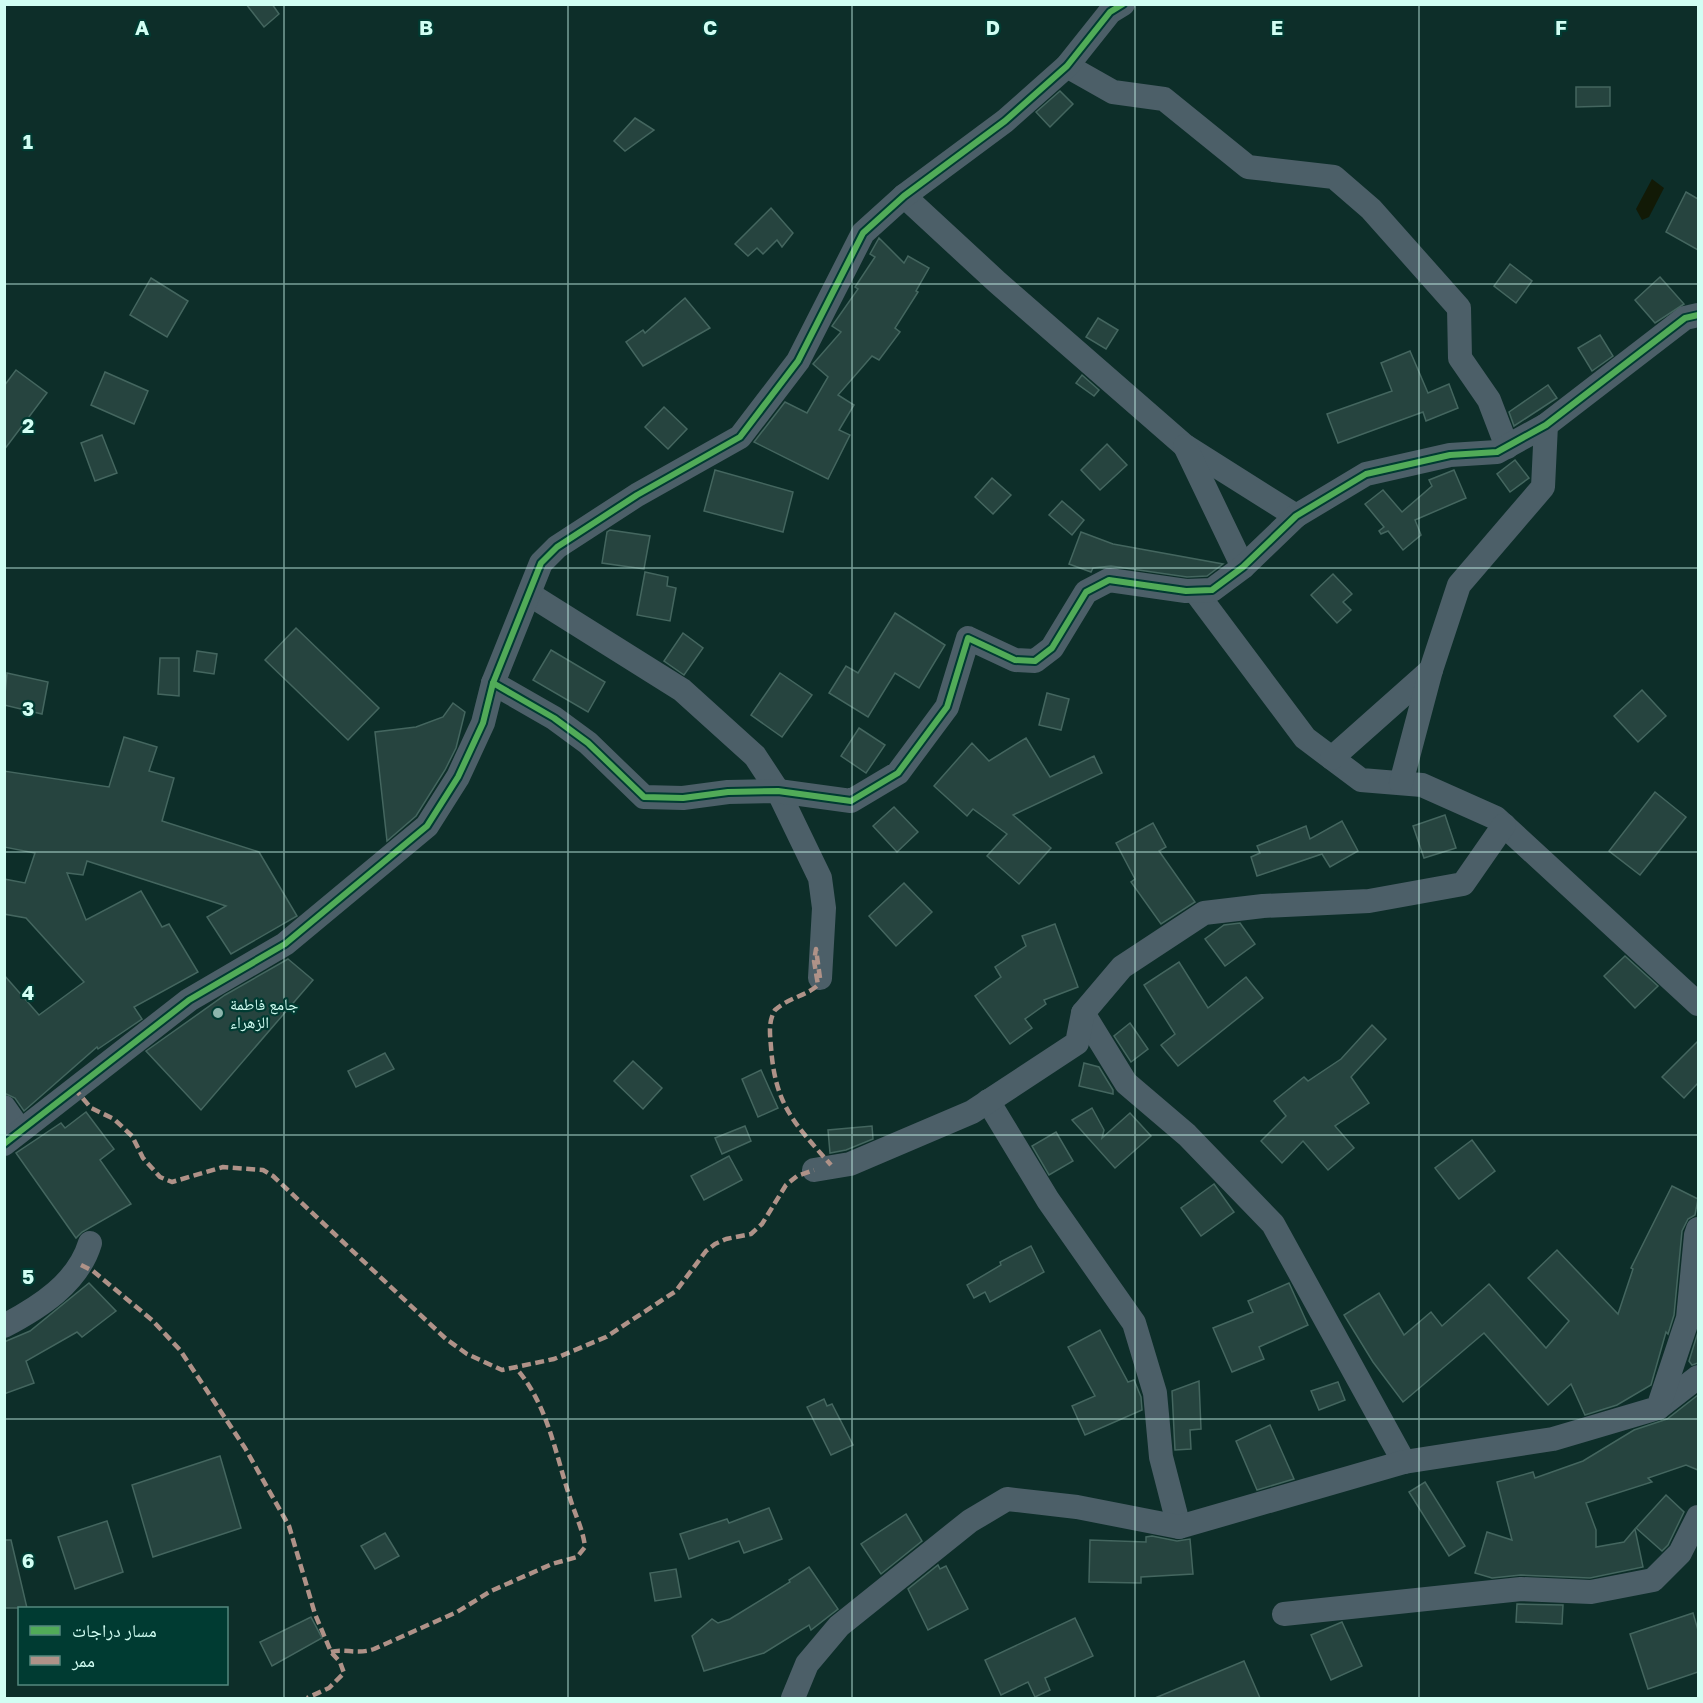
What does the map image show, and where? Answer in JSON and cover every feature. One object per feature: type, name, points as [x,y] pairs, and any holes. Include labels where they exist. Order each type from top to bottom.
[{"type":"street","points":[[4,1107],[12,1137],[189,1000],[285,944],[427,826],[458,777],[483,723],[493,683],[541,563],[557,548],[637,495],[740,437],[798,360],[863,233],[903,196],[1005,121],[1067,66],[1110,12],[1123,4]]},
{"type":"street","points":[[1067,66],[1113,92],[1164,99],[1248,167],[1334,177],[1341,183],[1371,209],[1459,308],[1460,358],[1489,400],[1507,447]]},
{"type":"street","points":[[903,196],[997,282],[1185,446],[1296,516]]},
{"type":"street","points":[[493,683],[554,718],[588,743],[644,797],[683,798],[728,792],[778,791],[851,801],[898,773],[947,707],[968,638],[1015,660],[1035,662],[1052,648],[1086,592],[1109,580],[1194,591],[1212,590],[1243,567],[1296,516],[1366,474],[1450,455],[1497,452],[1546,425],[1684,318],[1698,315]]},
{"type":"street","points":[[1401,783],[1431,670],[1459,585],[1543,488],[1546,425]]},
{"type":"street","points":[[1185,446],[1243,567]]},
{"type":"street","points":[[1194,591],[1305,738],[1361,780],[1422,785],[1496,818],[1698,1004]]},
{"type":"street","points":[[529,594],[682,690],[755,756],[778,791],[820,878],[825,908],[820,978]]},
{"type":"street","points":[[1332,758],[1431,670]]},
{"type":"street","points":[[814,1170],[850,1164],[972,1112],[1077,1043],[1083,1014],[1122,967],[1204,913],[1263,906],[1369,901],[1462,884],[1504,825]]},
{"type":"street","points":[[1083,1014],[1126,1083],[1187,1135],[1274,1224],[1404,1462]]},
{"type":"street","points":[[988,1101],[1048,1200],[1134,1323],[1155,1393],[1161,1457],[1179,1527]]},
{"type":"street","points":[[1658,1408],[1688,1318],[1698,1229]]},
{"type":"street","points":[[4,1326],[49,1299],[85,1260],[90,1243]]},
{"type":"street","points":[[793,1698],[807,1664],[839,1626],[970,1521],[1007,1499],[1077,1507],[1179,1527],[1404,1462],[1553,1439],[1658,1408],[1698,1377]]},
{"type":"street","points":[[1284,1614],[1521,1589],[1591,1592],[1653,1580],[1680,1553],[1698,1517]]},
{"type":"shaded area","points":[[1652,179],[1664,188],[1649,217],[1642,220],[1636,209]]},
{"type":"building","points":[[246,4],[272,4],[279,14],[264,27]]},
{"type":"building","points":[[1576,87],[1610,87],[1610,106],[1576,107]]},
{"type":"building","points":[[1060,91],[1073,104],[1050,127],[1036,112]]},
{"type":"building","points":[[635,118],[654,130],[625,151],[614,141]]},
{"type":"building","points":[[1686,192],[1698,199],[1698,250],[1666,232]]},
{"type":"building","points":[[771,208],[793,233],[782,247],[777,240],[763,254],[757,248],[748,256],[735,244]]},
{"type":"building","points":[[879,238],[904,263],[908,256],[929,268],[916,291],[918,292],[895,328],[900,332],[879,360],[872,356],[838,395],[854,405],[839,430],[850,435],[828,479],[754,442],[785,402],[807,413],[828,377],[813,364],[841,332],[832,326],[858,289],[855,287],[875,257],[870,254]]},
{"type":"building","points":[[1510,264],[1532,281],[1516,303],[1494,286]]},
{"type":"building","points":[[1660,277],[1684,304],[1655,323],[1635,300]]},
{"type":"building","points":[[151,278],[188,301],[167,337],[130,315]]},
{"type":"building","points":[[685,298],[710,328],[643,366],[626,342],[643,330],[645,333]]},
{"type":"building","points":[[1098,318],[1118,330],[1106,349],[1086,337]]},
{"type":"building","points":[[1600,335],[1613,356],[1592,371],[1578,348]]},
{"type":"building","points":[[1410,351],[1428,393],[1449,384],[1458,408],[1426,421],[1423,412],[1338,443],[1327,414],[1392,391],[1381,363]]},
{"type":"building","points":[[16,370],[47,393],[4,450],[4,386]]},
{"type":"building","points":[[105,372],[148,391],[134,424],[91,405]]},
{"type":"building","points":[[1082,375],[1099,390],[1094,396],[1076,383]]},
{"type":"building","points":[[1548,385],[1557,398],[1514,426],[1509,412]]},
{"type":"building","points":[[664,407],[687,429],[668,449],[645,427]]},
{"type":"building","points":[[102,435],[117,473],[95,481],[81,443]]},
{"type":"building","points":[[1107,444],[1127,465],[1100,490],[1081,470]]},
{"type":"building","points":[[1515,460],[1529,478],[1510,492],[1497,474]]},
{"type":"building","points":[[715,470],[793,492],[783,532],[704,511]]},
{"type":"building","points":[[1454,470],[1466,498],[1415,520],[1421,535],[1403,550],[1388,531],[1381,534],[1379,531],[1384,527],[1365,504],[1383,490],[1402,512],[1432,486],[1429,480]]},
{"type":"building","points":[[992,478],[1011,495],[993,514],[975,497]]},
{"type":"building","points":[[1062,501],[1084,520],[1072,535],[1049,515]]},
{"type":"building","points":[[610,530],[650,536],[644,569],[602,563],[607,532]]},
{"type":"building","points":[[1081,532],[1113,544],[1223,564],[1207,576],[1187,577],[1111,566],[1093,568],[1091,572],[1069,564]]},
{"type":"building","points":[[645,572],[668,577],[667,586],[676,588],[670,621],[637,615]]},
{"type":"building","points":[[1333,574],[1352,594],[1343,602],[1351,610],[1337,623],[1311,595]]},
{"type":"building","points":[[895,613],[945,645],[919,688],[895,673],[868,717],[829,693],[846,666],[858,673]]},
{"type":"building","points":[[296,628],[379,708],[348,740],[265,660]]},
{"type":"building","points":[[683,633],[703,648],[684,675],[664,661]]},
{"type":"building","points":[[551,650],[605,682],[588,712],[533,680]]},
{"type":"building","points":[[197,651],[217,654],[214,674],[194,671]]},
{"type":"building","points":[[160,658],[179,658],[179,696],[158,694]]},
{"type":"building","points":[[7,673],[48,682],[42,714],[4,705]]},
{"type":"building","points":[[780,673],[812,695],[782,737],[751,715]]},
{"type":"building","points":[[1642,690],[1666,716],[1638,742],[1614,716]]},
{"type":"building","points":[[1047,693],[1069,699],[1061,730],[1039,725]]},
{"type":"building","points":[[453,703],[465,712],[456,748],[416,816],[387,841],[375,732],[416,727],[443,717]]},
{"type":"building","points":[[859,728],[885,745],[866,773],[841,756]]},
{"type":"building","points":[[124,737],[157,747],[149,771],[174,778],[162,821],[259,852],[297,916],[231,954],[207,917],[226,906],[87,861],[83,875],[67,873],[86,920],[141,891],[162,927],[169,924],[198,972],[134,1007],[142,1019],[98,1049],[97,1047],[24,1111],[15,1098],[4,1093],[4,975],[39,1015],[84,982],[26,918],[4,914],[4,879],[25,883],[35,853],[4,847],[4,771],[109,787]]},
{"type":"building","points":[[1026,738],[1050,777],[1094,756],[1102,773],[1013,815],[1051,848],[1019,884],[987,856],[1007,834],[973,809],[967,816],[934,786],[972,743],[989,761]]},
{"type":"building","points":[[1655,792],[1686,817],[1640,875],[1609,851]]},
{"type":"building","points":[[894,807],[918,832],[897,852],[873,826]]},
{"type":"building","points":[[1445,815],[1456,848],[1424,858],[1413,826]]},
{"type":"building","points":[[1342,821],[1358,851],[1330,867],[1322,854],[1257,876],[1251,857],[1260,853],[1257,846],[1306,826],[1310,839]]},
{"type":"building","points":[[1153,823],[1166,847],[1159,851],[1195,902],[1161,924],[1131,882],[1135,879],[1116,843]]},
{"type":"building","points":[[904,883],[932,912],[896,946],[869,916]]},
{"type":"building","points":[[1240,923],[1255,944],[1225,966],[1205,939],[1224,925]]},
{"type":"building","points":[[1055,924],[1078,987],[1044,1000],[1046,1004],[1025,1019],[1032,1028],[1010,1044],[975,996],[1001,977],[995,967],[1026,946],[1022,936]]},
{"type":"building","points":[[1625,956],[1658,986],[1635,1008],[1604,976]]},
{"type":"building","points":[[288,959],[313,980],[201,1110],[146,1051],[225,995]]},
{"type":"building","points":[[1179,962],[1208,1008],[1246,977],[1263,998],[1178,1066],[1161,1045],[1175,1034],[1144,985]]},
{"type":"building","points":[[1130,1023],[1148,1049],[1131,1062],[1114,1036]]},
{"type":"building","points":[[1372,1025],[1386,1039],[1351,1077],[1369,1103],[1335,1126],[1354,1148],[1328,1170],[1303,1141],[1282,1163],[1261,1141],[1286,1116],[1274,1101],[1304,1077],[1308,1081],[1341,1059]]},
{"type":"building","points":[[1698,1041],[1698,1083],[1684,1098],[1662,1077]]},
{"type":"building","points":[[385,1053],[394,1069],[356,1087],[348,1071]]},
{"type":"building","points":[[633,1061],[662,1088],[643,1109],[614,1081]]},
{"type":"building","points":[[1084,1063],[1099,1067],[1113,1090],[1113,1094],[1079,1086]]},
{"type":"building","points":[[761,1070],[778,1108],[758,1117],[742,1079]]},
{"type":"building","points":[[1092,1108],[1104,1130],[1102,1138],[1130,1113],[1151,1136],[1115,1168],[1072,1120]]},
{"type":"building","points":[[86,1112],[114,1149],[100,1160],[131,1204],[82,1232],[76,1238],[16,1153],[61,1123],[65,1128]]},
{"type":"building","points":[[745,1126],[751,1141],[722,1154],[715,1138]]},
{"type":"building","points":[[872,1126],[873,1139],[846,1150],[830,1153],[828,1130]]},
{"type":"building","points":[[1056,1132],[1073,1161],[1049,1175],[1032,1146]]},
{"type":"building","points":[[1472,1140],[1495,1171],[1459,1199],[1435,1168]]},
{"type":"building","points":[[729,1156],[742,1180],[704,1200],[691,1176]]},
{"type":"building","points":[[1214,1184],[1234,1212],[1201,1236],[1181,1208]]},
{"type":"building","points":[[1672,1186],[1698,1199],[1695,1215],[1688,1219],[1682,1231],[1674,1315],[1668,1334],[1666,1332],[1651,1385],[1617,1405],[1585,1415],[1571,1384],[1548,1405],[1484,1333],[1403,1402],[1373,1362],[1344,1315],[1379,1293],[1404,1335],[1431,1312],[1442,1326],[1489,1284],[1546,1348],[1569,1321],[1528,1278],[1557,1250],[1618,1314],[1633,1269],[1631,1268]]},
{"type":"building","points":[[1031,1246],[1044,1272],[990,1302],[985,1292],[974,1298],[967,1285],[1001,1265],[1000,1262]]},
{"type":"building","points":[[89,1283],[116,1311],[82,1337],[77,1332],[26,1361],[34,1383],[4,1394],[4,1342],[30,1331]]},
{"type":"building","points":[[1289,1283],[1308,1325],[1259,1347],[1264,1359],[1232,1372],[1213,1328],[1253,1312],[1248,1301]]},
{"type":"building","points":[[1100,1330],[1128,1382],[1134,1380],[1141,1397],[1142,1410],[1085,1435],[1072,1406],[1095,1396],[1068,1347]]},
{"type":"building","points":[[1698,1332],[1698,1363],[1692,1365],[1689,1361]]},
{"type":"building","points":[[1199,1381],[1201,1429],[1190,1430],[1191,1449],[1175,1450],[1172,1391]]},
{"type":"building","points":[[1338,1382],[1345,1400],[1319,1410],[1311,1391]]},
{"type":"building","points":[[1698,1395],[1698,1470],[1686,1465],[1648,1478],[1652,1482],[1586,1503],[1596,1530],[1596,1547],[1624,1542],[1635,1529],[1643,1567],[1590,1578],[1521,1575],[1492,1578],[1475,1573],[1487,1532],[1512,1540],[1497,1482],[1533,1472],[1535,1478],[1583,1461],[1634,1430],[1667,1419]]},
{"type":"building","points":[[824,1399],[827,1406],[832,1404],[853,1445],[831,1455],[807,1407]]},
{"type":"building","points":[[1270,1425],[1294,1479],[1257,1490],[1236,1441]]},
{"type":"building","points":[[220,1456],[241,1528],[153,1557],[132,1485]]},
{"type":"building","points":[[1425,1482],[1465,1546],[1449,1556],[1409,1492]]},
{"type":"building","points":[[1666,1495],[1684,1512],[1668,1545],[1662,1551],[1636,1528]]},
{"type":"building","points":[[769,1508],[782,1539],[744,1553],[739,1541],[689,1559],[680,1534],[727,1519],[729,1523]]},
{"type":"building","points":[[906,1514],[922,1541],[881,1574],[861,1544]]},
{"type":"building","points":[[107,1521],[123,1572],[75,1589],[58,1537]]},
{"type":"building","points":[[385,1533],[399,1556],[375,1569],[361,1546]]},
{"type":"building","points":[[1146,1537],[1177,1541],[1190,1539],[1193,1574],[1141,1577],[1141,1583],[1089,1582],[1090,1540],[1146,1542]]},
{"type":"building","points":[[4,1540],[11,1540],[27,1607],[4,1608]]},
{"type":"building","points":[[938,1565],[940,1569],[946,1566],[968,1609],[928,1630],[908,1589]]},
{"type":"building","points":[[809,1567],[838,1609],[811,1630],[809,1625],[764,1653],[704,1671],[692,1636],[712,1619],[718,1623],[730,1619],[790,1582],[789,1580]]},
{"type":"building","points":[[676,1569],[681,1597],[655,1601],[650,1573]]},
{"type":"building","points":[[1517,1604],[1563,1605],[1562,1624],[1516,1622]]},
{"type":"building","points":[[1693,1613],[1698,1630],[1698,1672],[1648,1689],[1630,1634]]},
{"type":"building","points":[[311,1617],[322,1638],[272,1666],[260,1642]]},
{"type":"building","points":[[1075,1618],[1093,1656],[1045,1678],[1050,1690],[1035,1697],[1028,1682],[1001,1695],[985,1660]]},
{"type":"building","points":[[1342,1622],[1362,1666],[1331,1680],[1311,1635]]},
{"type":"building","points":[[1244,1661],[1260,1698],[1155,1698]]},
{"type":"marked path","points":[[820,978],[816,949],[814,961],[818,985],[775,1010],[770,1024],[770,1037],[773,1067],[782,1099],[797,1124],[831,1165]]},
{"type":"marked path","points":[[74,1088],[91,1108],[114,1119],[132,1136],[143,1158],[160,1177],[172,1182],[223,1167],[263,1170],[273,1176],[446,1339],[467,1354],[502,1370],[554,1359],[606,1337],[676,1291],[706,1251],[715,1244],[726,1239],[751,1234],[762,1224],[786,1185],[797,1176],[814,1170]]},
{"type":"marked path","points":[[81,1265],[93,1271],[152,1320],[180,1350],[245,1448],[289,1526],[315,1614],[331,1652],[340,1662],[344,1673],[329,1688],[307,1698]]},
{"type":"marked path","points":[[331,1652],[374,1649],[457,1612],[491,1591],[552,1564],[577,1557],[585,1547],[581,1528],[543,1413],[526,1381],[515,1367]]},
{"type":"cycle path","points":[[4,1144],[189,1000],[285,944],[427,826],[458,777],[483,723],[493,683],[541,563],[557,547],[637,495],[740,437],[798,361],[863,233],[904,196],[1005,121],[1067,66],[1110,12],[1123,4]]},
{"type":"cycle path","points":[[493,683],[554,718],[588,743],[644,797],[683,798],[728,792],[778,791],[851,801],[898,773],[947,707],[968,638],[1015,660],[1035,661],[1052,648],[1086,592],[1109,580],[1186,591],[1212,590],[1243,567],[1296,516],[1366,474],[1450,455],[1497,452],[1546,425],[1685,318],[1698,315]]},
{"type":"place","name":"جامع فاطمة الزهراء","points":[[218,1013]]}]
